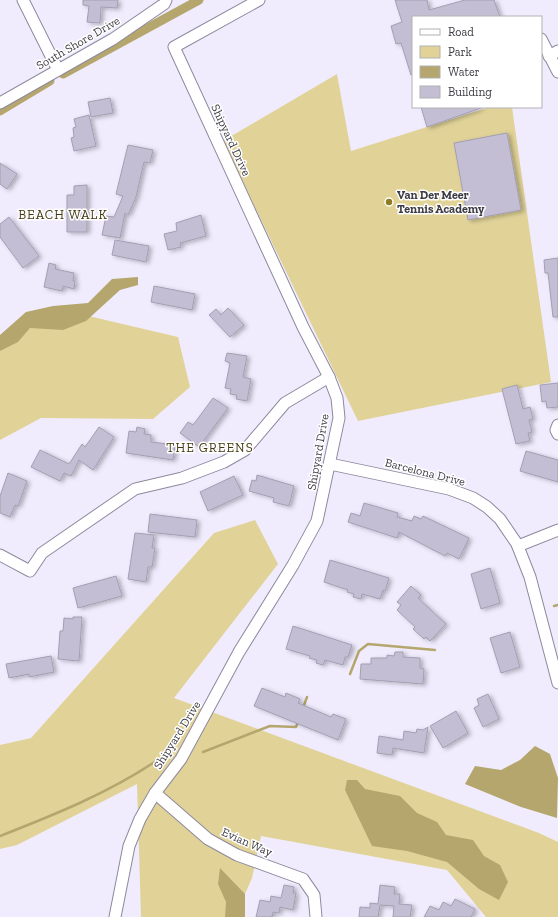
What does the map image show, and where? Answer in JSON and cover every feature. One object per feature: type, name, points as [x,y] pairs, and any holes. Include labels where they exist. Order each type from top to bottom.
[{"type":"street","points":[[23,0],[58,70]]},
{"type":"street","name":"South Shore Drive","points":[[0,103],[113,39],[164,4],[166,0]]},
{"type":"street","name":"Shipyard Drive","points":[[115,917],[129,846],[140,819],[155,793],[180,759],[239,652],[293,565],[317,521],[339,418],[337,398],[329,377],[303,326],[174,47],[259,0]]},
{"type":"street","points":[[542,41],[555,61]]},
{"type":"street","points":[[0,555],[30,571],[42,553],[135,489],[182,478],[224,462],[245,450],[285,403],[329,377]]},
{"type":"street","points":[[558,425],[556,430],[558,434]]},
{"type":"street","name":"Barcelona Drive","points":[[330,464],[449,489],[473,498],[487,507],[500,519],[518,546],[530,577],[558,683]]},
{"type":"street","points":[[518,546],[558,530]]},
{"type":"street","name":"Evian Way","points":[[155,793],[208,839],[237,854],[303,879],[314,895],[316,917]]},
{"type":"green space","name":"Van Der Meer Tennis Academy","points":[[337,74],[351,151],[487,108],[512,108],[551,382],[358,421],[223,141]]},
{"type":"green space","points":[[63,310],[178,337],[190,387],[153,419],[41,418],[0,440],[0,344]]},
{"type":"green space","points":[[255,520],[278,564],[174,698],[539,833],[558,842],[558,917],[486,917],[447,870],[261,836],[252,878],[235,917],[141,917],[137,784],[17,845],[0,849],[0,745],[31,738],[214,533]]},
{"type":"water","points":[[138,277],[138,285],[120,290],[86,321],[63,330],[30,328],[18,342],[0,351],[0,335],[26,312],[53,306],[88,303],[112,279]]},
{"type":"water","points":[[535,746],[550,754],[558,778],[557,818],[521,807],[465,784],[475,766],[501,770],[520,760]]},
{"type":"water","points":[[347,780],[357,780],[365,789],[400,796],[417,813],[437,822],[446,835],[473,840],[484,856],[500,865],[508,882],[499,900],[479,889],[447,862],[407,851],[372,846],[345,790]]},
{"type":"water","points":[[220,868],[245,894],[245,917],[225,917],[226,902],[218,884]]},
{"type":"building","points":[[83,0],[118,0],[117,8],[101,7],[100,23],[87,22],[89,6],[83,5]]},
{"type":"building","points":[[395,0],[427,0],[429,10],[465,0],[494,0],[500,16],[412,16],[411,75],[401,43],[396,44],[391,26],[402,22]]},
{"type":"building","points":[[110,98],[113,113],[91,117],[88,102]]},
{"type":"building","points":[[421,108],[481,108],[427,127]]},
{"type":"building","points":[[89,115],[96,146],[74,151],[71,138],[74,137],[73,128],[76,127],[74,119]]},
{"type":"building","points":[[507,133],[521,210],[468,220],[454,143]]},
{"type":"building","points":[[128,145],[153,150],[150,163],[144,162],[136,197],[128,215],[125,213],[120,238],[102,235],[106,216],[114,217],[123,196],[116,194]]},
{"type":"building","points":[[0,163],[17,174],[7,189],[0,184]]},
{"type":"building","points":[[87,185],[87,232],[67,232],[67,195],[74,195],[74,186]]},
{"type":"building","points":[[201,215],[206,236],[180,243],[181,247],[168,250],[164,234],[177,231],[176,223]]},
{"type":"building","points":[[9,217],[39,256],[23,268],[0,237],[0,224]]},
{"type":"building","points":[[115,240],[149,246],[146,262],[112,255]]},
{"type":"building","points":[[558,258],[558,317],[553,317],[548,273],[545,273],[544,260]]},
{"type":"building","points":[[49,263],[56,265],[55,269],[74,273],[74,289],[63,286],[62,291],[44,287]]},
{"type":"building","points":[[154,286],[195,294],[192,310],[151,302]]},
{"type":"building","points":[[228,308],[244,325],[230,337],[209,315],[216,309],[221,315]]},
{"type":"building","points":[[227,353],[247,356],[243,377],[251,379],[247,401],[236,399],[237,395],[230,394],[231,389],[225,388],[230,363],[225,361]]},
{"type":"building","points":[[558,383],[558,407],[547,408],[546,401],[542,402],[540,385]]},
{"type":"building","points":[[517,385],[523,409],[530,407],[533,419],[529,420],[532,432],[528,433],[530,441],[516,444],[502,389]]},
{"type":"building","points":[[213,398],[228,408],[199,447],[180,433],[188,422],[193,425]]},
{"type":"building","points":[[99,427],[114,437],[93,470],[79,460],[71,476],[64,473],[60,481],[31,467],[40,450],[69,464],[82,444],[85,447]]},
{"type":"building","points":[[137,427],[145,429],[144,434],[151,435],[151,442],[175,445],[173,460],[126,453],[129,431],[136,432]]},
{"type":"building","points":[[526,451],[558,460],[558,482],[520,471]]},
{"type":"building","points":[[8,473],[27,481],[18,506],[15,505],[10,517],[0,513],[0,496]]},
{"type":"building","points":[[257,475],[294,486],[289,506],[273,502],[274,498],[249,491],[252,480],[256,481]]},
{"type":"building","points":[[234,476],[243,495],[208,511],[200,492]]},
{"type":"building","points":[[364,503],[398,513],[397,517],[412,521],[414,516],[421,519],[423,516],[469,538],[459,559],[447,553],[445,556],[399,532],[397,538],[348,522],[351,513],[360,516]]},
{"type":"building","points":[[150,514],[197,520],[195,537],[148,532]]},
{"type":"building","points":[[135,533],[154,535],[152,548],[155,548],[152,567],[148,567],[146,582],[128,579]]},
{"type":"building","points":[[330,560],[389,578],[385,591],[383,590],[380,599],[362,594],[361,599],[353,597],[354,594],[347,592],[348,590],[324,582]]},
{"type":"building","points":[[490,568],[500,603],[481,609],[471,574]]},
{"type":"building","points":[[116,576],[122,596],[78,608],[73,588]]},
{"type":"building","points":[[411,586],[421,595],[418,598],[446,624],[430,641],[426,637],[424,639],[413,629],[415,627],[397,610],[401,605],[397,602]]},
{"type":"building","points":[[73,617],[82,617],[79,661],[58,659],[60,631],[63,631],[64,618],[73,619]]},
{"type":"building","points":[[293,626],[352,645],[348,657],[345,657],[343,665],[325,660],[323,665],[316,663],[317,660],[309,658],[310,656],[286,649]]},
{"type":"building","points":[[510,632],[520,667],[501,673],[490,638]]},
{"type":"building","points":[[395,652],[403,652],[403,657],[420,658],[420,668],[424,669],[423,684],[360,679],[361,664],[371,664],[371,658],[387,658],[387,655],[394,656]]},
{"type":"building","points":[[51,656],[54,672],[29,677],[29,674],[9,678],[6,664]]},
{"type":"building","points":[[262,688],[285,697],[286,693],[300,699],[298,703],[331,717],[333,714],[346,719],[338,740],[254,706]]},
{"type":"building","points":[[488,694],[499,719],[483,727],[474,708],[479,705],[477,699]]},
{"type":"building","points":[[456,711],[468,733],[443,748],[430,726]]},
{"type":"building","points":[[428,727],[424,753],[393,748],[392,755],[377,753],[379,736],[403,740],[404,731],[416,733],[417,729],[423,730]]},
{"type":"building","points":[[284,885],[294,887],[293,893],[296,893],[293,910],[280,907],[279,913],[273,912],[272,917],[256,917],[260,900],[270,902],[271,896],[281,898]]},
{"type":"building","points":[[380,885],[395,887],[394,894],[400,894],[399,904],[412,905],[410,917],[393,917],[394,906],[380,905],[378,917],[359,917],[360,907],[370,908],[370,903],[378,904]]},
{"type":"building","points":[[455,899],[475,909],[471,917],[424,917],[430,906],[439,910],[443,902],[451,906]]},
{"type":"waterway","points":[[63,74],[199,0]]},
{"type":"waterway","points":[[0,111],[50,81]]},
{"type":"waterway","points":[[554,606],[558,605]]},
{"type":"waterway","points":[[350,674],[359,651],[368,644],[435,650]]},
{"type":"waterway","points":[[303,708],[307,697]]},
{"type":"waterway","points":[[203,752],[270,726],[296,727],[298,722]]},
{"type":"waterway","points":[[0,836],[82,802],[122,782],[159,759]]},
{"type":"place","name":"Van Der Meer Tennis Academy","points":[[389,202]]},
{"type":"district","name":"BEACH WALK","points":[[63,214]]},
{"type":"district","name":"THE GREENS","points":[[210,447]]}]
